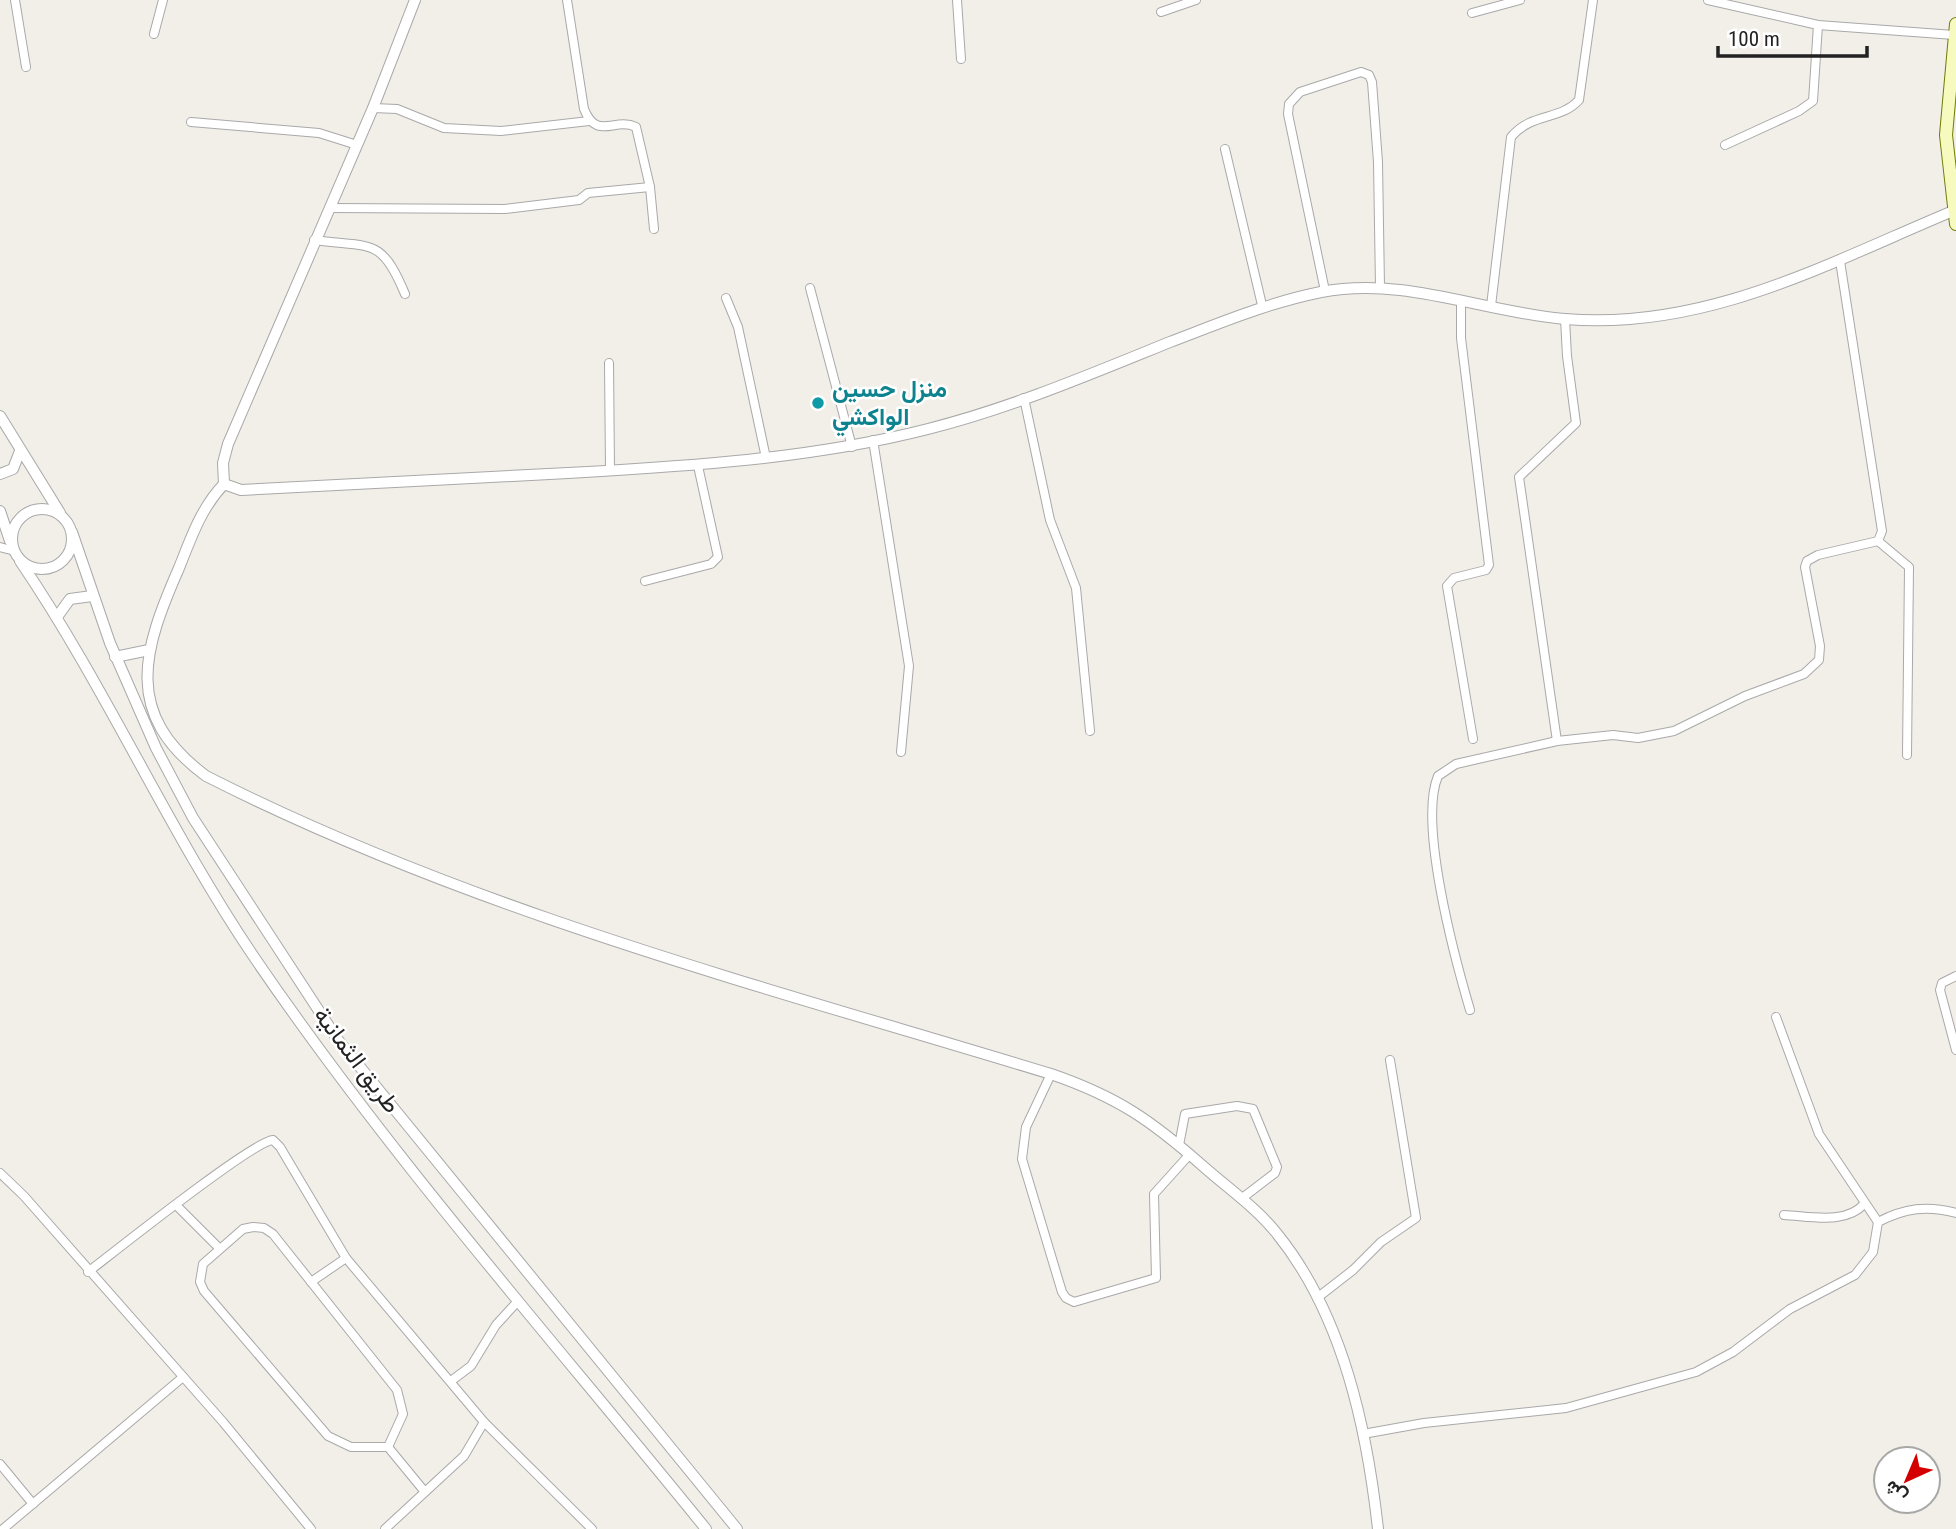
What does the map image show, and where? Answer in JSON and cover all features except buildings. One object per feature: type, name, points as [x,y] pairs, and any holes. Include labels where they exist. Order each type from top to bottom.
[{"type":"main road","points":[[1955,30],[1946,135],[1956,225]]},
{"type":"street","points":[[15,0],[26,67]]},
{"type":"street","points":[[154,34],[163,0]]},
{"type":"street","points":[[415,0],[373,108],[228,444],[223,463],[224,484],[205,506],[158,616],[145,671],[160,726],[191,764],[227,787],[426,874],[548,921],[1051,1074],[1110,1097],[1139,1113],[1180,1145],[1277,1233],[1300,1266],[1317,1298],[1341,1357],[1363,1434],[1378,1529]]},
{"type":"street","points":[[567,0],[584,109],[589,121],[596,126],[632,124],[636,127],[650,187],[654,229]]},
{"type":"street","points":[[957,0],[961,60]]},
{"type":"street","points":[[1161,12],[1196,0]]},
{"type":"street","points":[[1472,13],[1520,0]]},
{"type":"street","points":[[1491,306],[1511,137],[1522,125],[1572,108],[1579,100],[1593,0]]},
{"type":"street","points":[[1708,0],[1818,25],[1955,30]]},
{"type":"street","points":[[1725,145],[1799,111],[1813,101],[1818,25]]},
{"type":"street","points":[[1325,291],[1288,114],[1289,104],[1300,92],[1361,72],[1369,75],[1372,82],[1378,162],[1380,287]]},
{"type":"street","points":[[373,108],[397,109],[444,128],[501,131],[589,121]]},
{"type":"street","points":[[191,122],[319,133],[357,145]]},
{"type":"street","points":[[1225,149],[1262,305]]},
{"type":"street","points":[[330,208],[505,209],[579,200],[588,193],[650,187]]},
{"type":"street","points":[[224,484],[241,489],[698,466],[852,447],[933,428],[1024,398],[1262,305],[1325,291],[1380,287],[1565,319],[1623,320],[1694,310],[1750,296],[1840,261],[1953,211]]},
{"type":"street","points":[[314,240],[379,249],[392,264],[405,294]]},
{"type":"street","points":[[1840,261],[1882,531],[1878,541]]},
{"type":"street","points":[[810,288],[852,447]]},
{"type":"street","points":[[726,298],[738,327],[766,458]]},
{"type":"street","points":[[1461,300],[1462,351],[1489,565],[1486,570],[1454,578],[1447,586],[1473,739]]},
{"type":"street","points":[[1557,741],[1519,477],[1576,424],[1565,319]]},
{"type":"street","points":[[609,363],[610,470]]},
{"type":"street","points":[[1024,398],[1050,520],[1076,589],[1090,731]]},
{"type":"street","points":[[0,416],[72,532],[71,548],[58,565],[45,569],[32,568],[16,553],[0,547]]},
{"type":"street","points":[[873,440],[909,666],[901,752]]},
{"type":"street","points":[[0,474],[13,469],[20,452]]},
{"type":"street","points":[[645,581],[711,564],[718,557],[698,466]]},
{"type":"street","points":[[16,553],[14,526],[31,510],[50,510],[64,518]]},
{"type":"street","points":[[0,511],[16,553],[96,681],[174,829],[252,955],[348,1091],[706,1529]]},
{"type":"street","name":"طريق الثمانية","points":[[72,532],[92,596],[156,748],[193,818],[348,1055],[737,1529]]},
{"type":"street","points":[[1470,1010],[1441,891],[1433,822],[1435,782],[1443,771],[1456,764],[1557,741],[1613,735],[1639,738],[1654,736],[1804,674],[1819,660],[1821,646],[1805,567],[1807,561],[1818,555],[1878,541]]},
{"type":"street","points":[[1878,541],[1909,567],[1907,755]]},
{"type":"street","points":[[57,617],[70,599],[92,596]]},
{"type":"street","points":[[116,657],[149,650]]},
{"type":"street","points":[[1956,976],[1942,983],[1940,990],[1956,1050]]},
{"type":"street","points":[[1363,1434],[1424,1423],[1566,1408],[1696,1372],[1733,1353],[1790,1309],[1855,1275],[1873,1252],[1878,1222],[1816,1128],[1776,1017]]},
{"type":"street","points":[[1317,1298],[1353,1270],[1381,1242],[1416,1218],[1390,1060]]},
{"type":"street","points":[[1051,1074],[1026,1127],[1022,1159],[1062,1292],[1070,1301],[1156,1278],[1154,1194],[1190,1154]]},
{"type":"street","points":[[1180,1145],[1185,1114],[1237,1105],[1253,1108],[1277,1167],[1275,1173],[1241,1199]]},
{"type":"street","points":[[88,1272],[254,1149],[273,1140],[280,1147],[346,1258],[484,1422],[592,1529]]},
{"type":"street","points":[[0,1173],[24,1196],[183,1377],[311,1529]]},
{"type":"street","points":[[1784,1215],[1844,1217],[1856,1213],[1864,1204]]},
{"type":"street","points":[[177,1206],[219,1248]]},
{"type":"street","points":[[1878,1222],[1894,1214],[1924,1207],[1956,1213]]},
{"type":"street","points":[[264,1228],[397,1390],[403,1414],[388,1447],[351,1447],[340,1443],[317,1425],[204,1291],[200,1282],[203,1264],[243,1229],[264,1228]]},
{"type":"street","points":[[311,1282],[346,1258]]},
{"type":"street","points":[[451,1381],[471,1366],[496,1325],[519,1301]]},
{"type":"street","points":[[3,1529],[183,1377]]},
{"type":"street","points":[[385,1529],[468,1451],[484,1422]]},
{"type":"street","points":[[388,1447],[425,1492]]},
{"type":"street","points":[[0,1464],[33,1504]]},
{"type":"place","name":"منزل حسين الواكشي","points":[[818,403]]}]
